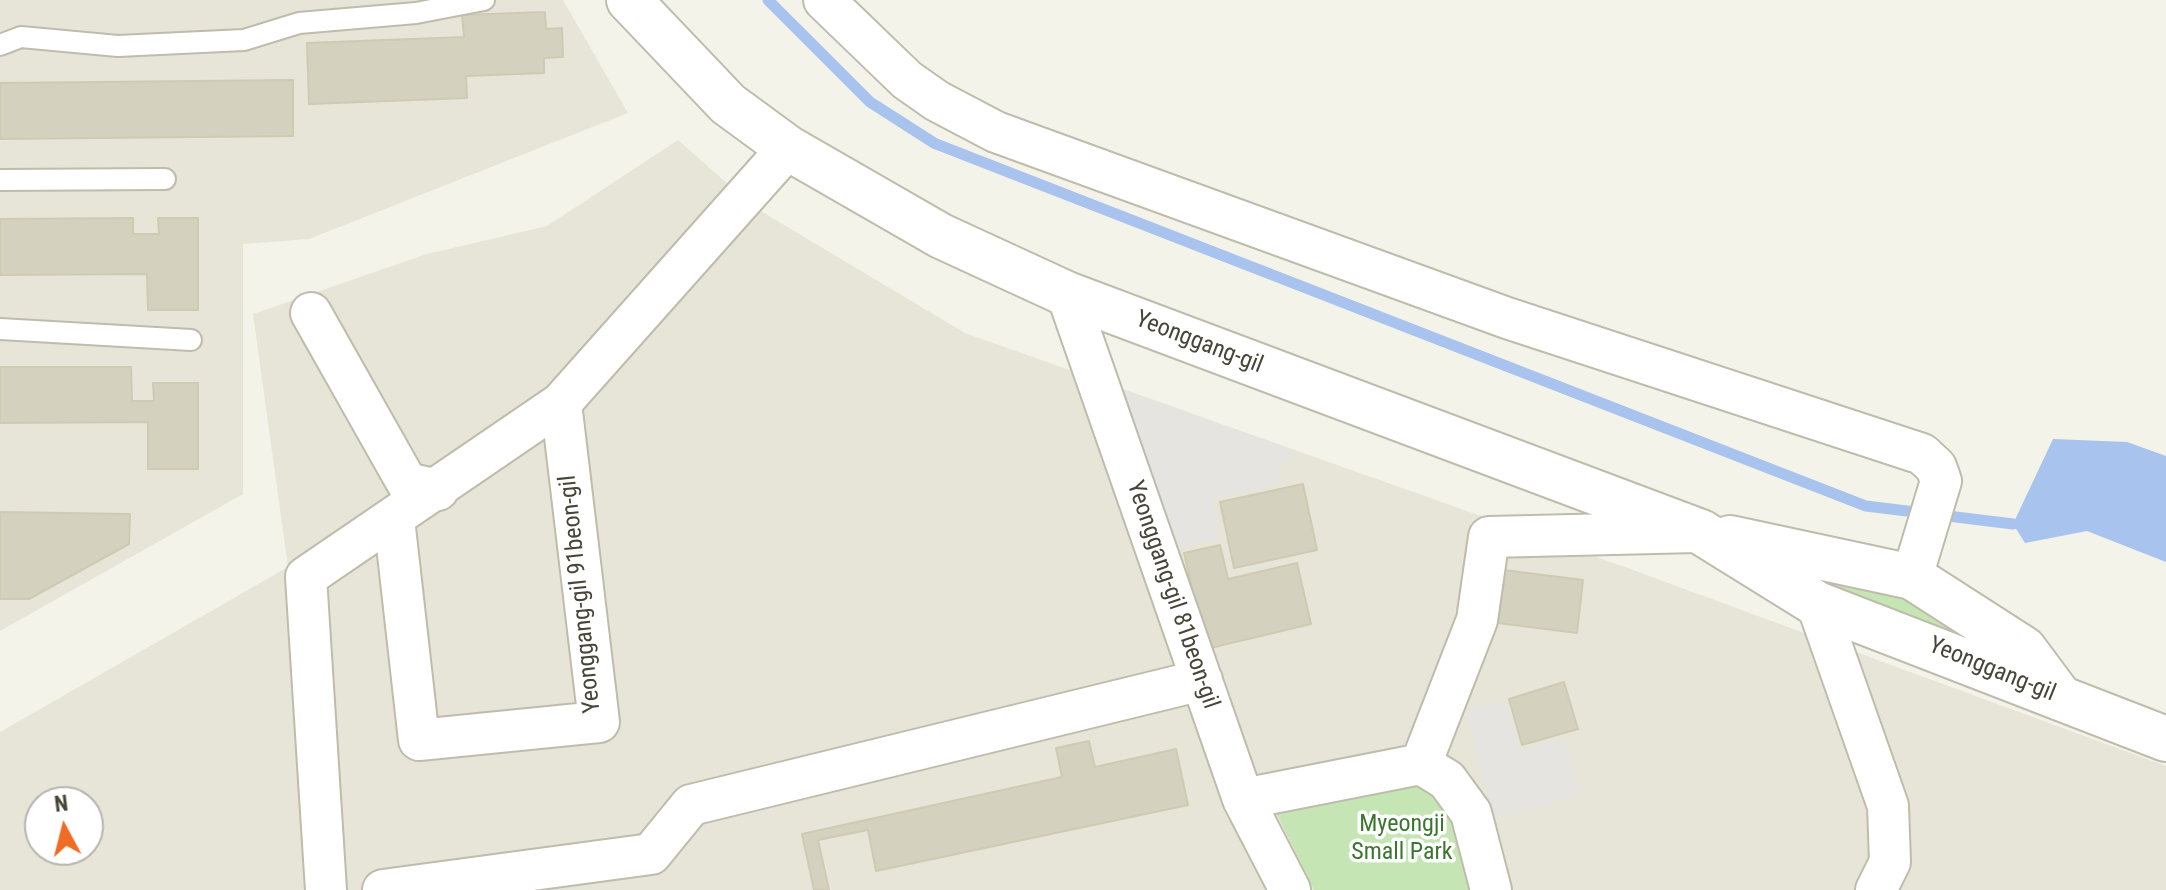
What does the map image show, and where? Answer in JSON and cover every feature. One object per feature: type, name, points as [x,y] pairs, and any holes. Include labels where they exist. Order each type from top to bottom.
[{"type":"street","name":"Yeonggang-gil","points":[[629,0],[728,104],[788,148],[941,236],[1067,294],[1701,532],[1817,604],[2166,739]]},
{"type":"street","points":[[824,0],[907,80],[937,101],[996,132],[1507,318],[1922,454],[1936,467],[1941,481],[1912,577]]},
{"type":"street","points":[[326,890],[306,577],[438,490],[561,403],[788,148]]},
{"type":"street","name":"Yeonggang-gil 81beon-gil","points":[[1067,294],[1243,799],[1290,890]]},
{"type":"street","points":[[311,313],[407,483],[438,490]]},
{"type":"street","name":"Yeonggang-gil 91beon-gil","points":[[394,519],[419,740],[599,722],[561,403]]},
{"type":"street","points":[[1421,764],[1477,620],[1489,537],[1701,532],[1912,577],[2024,649],[2059,696]]},
{"type":"street","points":[[1817,604],[1888,806],[1890,862],[1876,890]]},
{"type":"street","points":[[383,890],[539,880],[651,854],[691,805],[1202,680]]},
{"type":"street","points":[[1243,799],[1421,764],[1447,780],[1471,813],[1491,890]]},
{"type":"lane","points":[[0,45],[21,37],[118,46],[244,40],[299,23],[416,13],[484,0]]},
{"type":"lane","points":[[0,180],[165,179]]},
{"type":"lane","points":[[0,329],[191,340]]},
{"type":"shaded area","points":[[0,0],[563,0],[628,113],[309,239],[243,244],[243,494],[0,631]]},
{"type":"shaded area","points":[[678,140],[754,207],[965,333],[1622,566],[2166,766],[2166,890],[0,890],[0,732],[288,567],[253,314],[427,254],[547,226]]},
{"type":"shaded area","points":[[1105,383],[1297,453],[1278,466],[1284,482],[1211,499],[1220,538],[1161,554]]},
{"type":"shaded area","points":[[1505,700],[1519,750],[1565,738],[1580,795],[1495,819],[1466,711]]},
{"type":"green space","points":[[1831,581],[1905,591],[2011,657],[1821,584]]},
{"type":"green space","name":"Myeongji Small Park","points":[[1409,786],[1434,790],[1452,817],[1476,890],[1314,890],[1273,806]]},
{"type":"water","points":[[2053,439],[2127,442],[2166,456],[2166,562],[2087,531],[2025,543],[2013,524]]},
{"type":"building","points":[[545,12],[546,29],[562,28],[563,57],[544,58],[544,73],[466,76],[467,98],[309,104],[307,43],[464,37],[462,15]]},
{"type":"building","points":[[293,80],[293,136],[0,139],[0,83]]},
{"type":"building","points":[[133,218],[133,234],[159,234],[158,218],[198,218],[198,310],[148,310],[147,274],[0,275],[0,219]]},
{"type":"building","points":[[0,367],[131,367],[132,401],[154,401],[153,383],[198,383],[198,469],[148,469],[148,422],[0,423]]},
{"type":"building","points":[[1303,484],[1317,550],[1234,568],[1220,502]]},
{"type":"building","points":[[0,512],[130,514],[129,544],[29,599],[0,599]]},
{"type":"building","points":[[1220,545],[1228,579],[1297,563],[1311,624],[1206,649],[1184,553]]},
{"type":"building","points":[[1504,570],[1583,580],[1577,633],[1498,623]]},
{"type":"building","points":[[1564,682],[1578,729],[1522,745],[1509,699]]},
{"type":"building","points":[[1089,741],[1095,767],[1176,749],[1188,805],[876,871],[868,830],[818,840],[829,890],[814,890],[802,834],[1062,777],[1056,748]]},
{"type":"waterway","points":[[768,0],[870,102],[934,143],[1866,506],[2013,524]]}]
